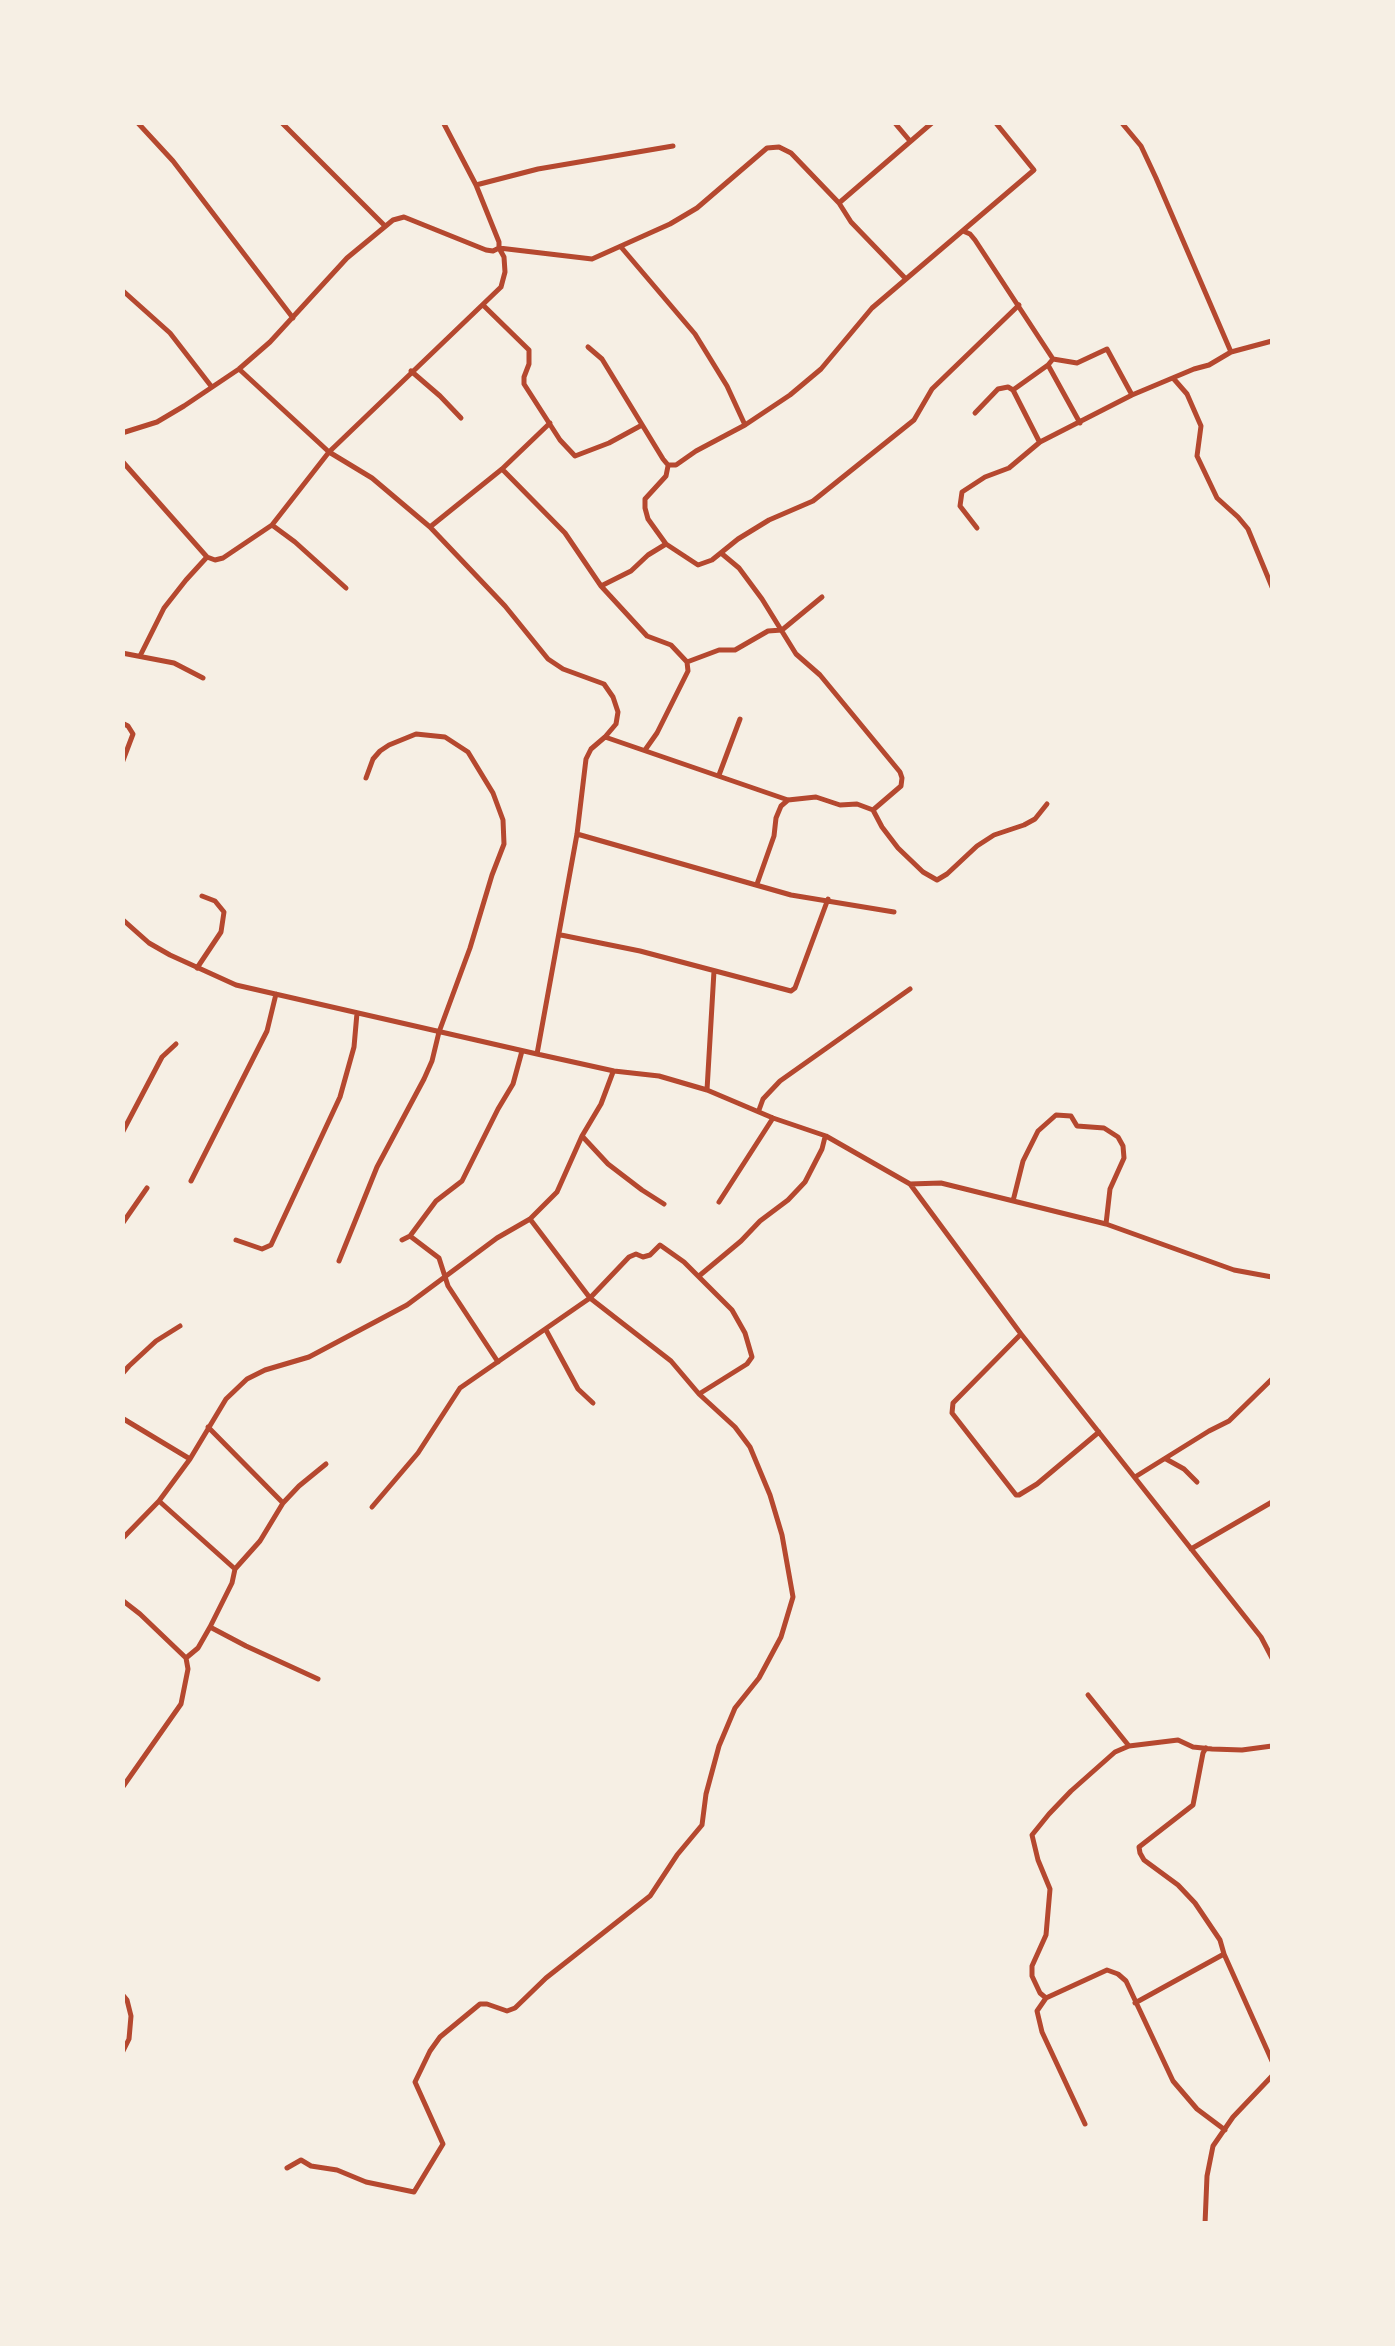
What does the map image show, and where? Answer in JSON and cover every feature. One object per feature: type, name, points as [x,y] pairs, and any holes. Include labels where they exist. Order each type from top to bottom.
[{"type":"street","points":[[137,122],[173,161],[293,318]]},
{"type":"street","points":[[281,122],[290,126],[385,226]]},
{"type":"street","points":[[122,461],[207,557],[223,558],[272,526],[329,452],[500,288],[505,272],[499,242],[476,185],[443,122]]},
{"type":"street","points":[[894,122],[910,142]]},
{"type":"street","points":[[839,203],[933,122]]},
{"type":"street","points":[[668,465],[676,465],[745,426],[790,395],[820,368],[872,308],[1034,170],[995,122]]},
{"type":"street","points":[[1122,122],[1148,162],[1230,352]]},
{"type":"street","points":[[476,185],[538,169],[673,146]]},
{"type":"street","points":[[122,433],[157,422],[240,368],[270,342],[346,258],[393,220],[404,217],[486,250],[498,248],[592,259],[697,208],[767,148],[779,147],[792,153],[905,278]]},
{"type":"street","points":[[962,231],[975,240],[1020,305],[1080,423]]},
{"type":"street","points":[[620,246],[695,334],[727,386],[745,426]]},
{"type":"street","points":[[122,290],[170,332],[211,386]]},
{"type":"street","points":[[482,305],[529,350],[524,384],[575,456],[643,425]]},
{"type":"street","points":[[588,347],[602,359],[668,465],[666,476],[646,499],[648,519],[666,544],[698,566],[769,520],[812,501],[914,420],[932,389],[1020,305]]},
{"type":"street","points":[[976,528],[960,506],[962,492],[985,476],[1009,468],[1040,442],[1132,394],[1209,365],[1230,352],[1272,340]]},
{"type":"street","points":[[1013,390],[1051,362],[1077,363],[1107,349],[1132,394]]},
{"type":"street","points":[[240,368],[329,452],[372,478],[430,526],[548,658],[563,670],[604,684],[612,697],[618,712],[616,724],[586,759],[577,834],[537,1054]]},
{"type":"street","points":[[412,371],[460,418]]},
{"type":"street","points":[[1173,378],[1187,394],[1201,426],[1197,456],[1216,498],[1248,529],[1272,587]]},
{"type":"street","points":[[975,413],[998,389],[1008,387],[1040,442]]},
{"type":"street","points":[[430,526],[502,469],[550,423]]},
{"type":"street","points":[[502,469],[565,533],[601,586],[647,636],[670,645],[688,662],[688,671],[645,750]]},
{"type":"street","points":[[272,526],[346,588]]},
{"type":"street","points":[[601,586],[631,571],[666,544]]},
{"type":"street","points":[[721,553],[739,568],[796,654],[820,674],[900,772],[900,786],[873,810]]},
{"type":"street","points":[[140,656],[164,608],[207,557]]},
{"type":"street","points":[[688,662],[719,650],[735,650],[768,630],[782,630],[822,597]]},
{"type":"street","points":[[122,653],[174,663],[202,678]]},
{"type":"street","points":[[719,775],[740,719]]},
{"type":"street","points":[[122,724],[134,734],[122,763]]},
{"type":"street","points":[[339,1261],[377,1168],[424,1079],[504,844],[502,820],[493,793],[468,752],[445,737],[416,734],[389,745],[373,760],[366,778]]},
{"type":"street","points":[[605,737],[788,800],[816,797],[873,810],[898,848],[937,880],[994,834],[1035,819],[1047,804]]},
{"type":"street","points":[[757,884],[780,806],[788,800]]},
{"type":"street","points":[[577,834],[791,895],[894,912]]},
{"type":"street","points":[[197,968],[220,932],[224,912],[215,901],[202,896]]},
{"type":"street","points":[[560,935],[794,990],[828,900]]},
{"type":"street","points":[[122,920],[149,943],[236,984],[522,1051],[614,1071],[659,1076],[707,1090],[826,1136],[910,1184],[1022,1334],[1261,1637],[1272,1658]]},
{"type":"street","points":[[707,1090],[714,971]]},
{"type":"street","points":[[759,1110],[763,1099],[780,1081],[910,989]]},
{"type":"street","points":[[191,1181],[268,1030],[276,994]]},
{"type":"street","points":[[236,1240],[262,1249],[272,1245],[340,1096],[354,1047],[357,1013]]},
{"type":"street","points":[[122,1133],[162,1057],[176,1044]]},
{"type":"street","points":[[402,1240],[410,1236],[436,1201],[462,1181],[513,1084],[522,1051]]},
{"type":"street","points":[[122,1539],[160,1501],[226,1400],[247,1379],[309,1357],[407,1305],[530,1219],[557,1192],[614,1071]]},
{"type":"street","points":[[1013,1200],[1023,1162],[1038,1131],[1056,1114],[1071,1116],[1077,1126],[1104,1128],[1123,1146],[1124,1158],[1110,1189],[1106,1224]]},
{"type":"street","points":[[719,1202],[773,1118]]},
{"type":"street","points":[[582,1136],[608,1164],[664,1204]]},
{"type":"street","points":[[699,1276],[805,1182],[826,1136]]},
{"type":"street","points":[[910,1184],[941,1183],[1013,1200],[1106,1224],[1234,1270],[1272,1276]]},
{"type":"street","points":[[122,1224],[147,1188]]},
{"type":"street","points":[[287,2168],[301,2160],[366,2182],[414,2192],[443,2144],[415,2082],[440,2037],[480,2004],[507,2012],[524,2003],[546,1978],[650,1896],[702,1825],[718,1746],[736,1708],[782,1637],[793,1598],[782,1535],[750,1447],[736,1427],[671,1361],[590,1298],[530,1219]]},
{"type":"street","points":[[410,1236],[439,1258],[448,1286],[498,1362]]},
{"type":"street","points":[[372,1506],[418,1454],[460,1388],[590,1298],[629,1257],[650,1256],[660,1245],[699,1276],[732,1310],[752,1357],[700,1394]]},
{"type":"street","points":[[122,1374],[156,1341],[180,1326]]},
{"type":"street","points":[[546,1330],[578,1389],[593,1404]]},
{"type":"street","points":[[1022,1334],[952,1402],[952,1413],[1016,1495],[1037,1484],[1098,1432]]},
{"type":"street","points":[[1135,1477],[1230,1420],[1272,1380]]},
{"type":"street","points":[[122,1418],[190,1458]]},
{"type":"street","points":[[208,1427],[283,1503]]},
{"type":"street","points":[[1166,1458],[1197,1482]]},
{"type":"street","points":[[186,1658],[198,1648],[210,1627],[235,1569],[260,1540],[283,1503],[326,1464]]},
{"type":"street","points":[[160,1501],[235,1569]]},
{"type":"street","points":[[1191,1549],[1272,1502]]},
{"type":"street","points":[[122,1600],[186,1658],[188,1669],[181,1704],[122,1788]]},
{"type":"street","points":[[210,1627],[318,1679]]},
{"type":"street","points":[[1088,1695],[1129,1746]]},
{"type":"street","points":[[1046,1998],[1032,1976],[1032,1966],[1046,1935],[1050,1889],[1032,1836],[1070,1791],[1115,1752],[1129,1746],[1178,1740],[1194,1748],[1242,1750],[1272,1746]]},
{"type":"street","points":[[1206,1748],[1192,1804],[1139,1847],[1140,1853],[1195,1903],[1220,1940],[1272,2061]]},
{"type":"street","points":[[1135,2003],[1224,1954]]},
{"type":"street","points":[[1086,2124],[1042,2032],[1037,2012],[1046,1998],[1107,1970],[1126,1981],[1173,2081],[1196,2109],[1225,2130]]},
{"type":"street","points":[[122,1994],[128,2000],[131,2016],[122,2053]]},
{"type":"street","points":[[1206,2224],[1207,2176],[1213,2146],[1233,2116],[1272,2076]]}]
